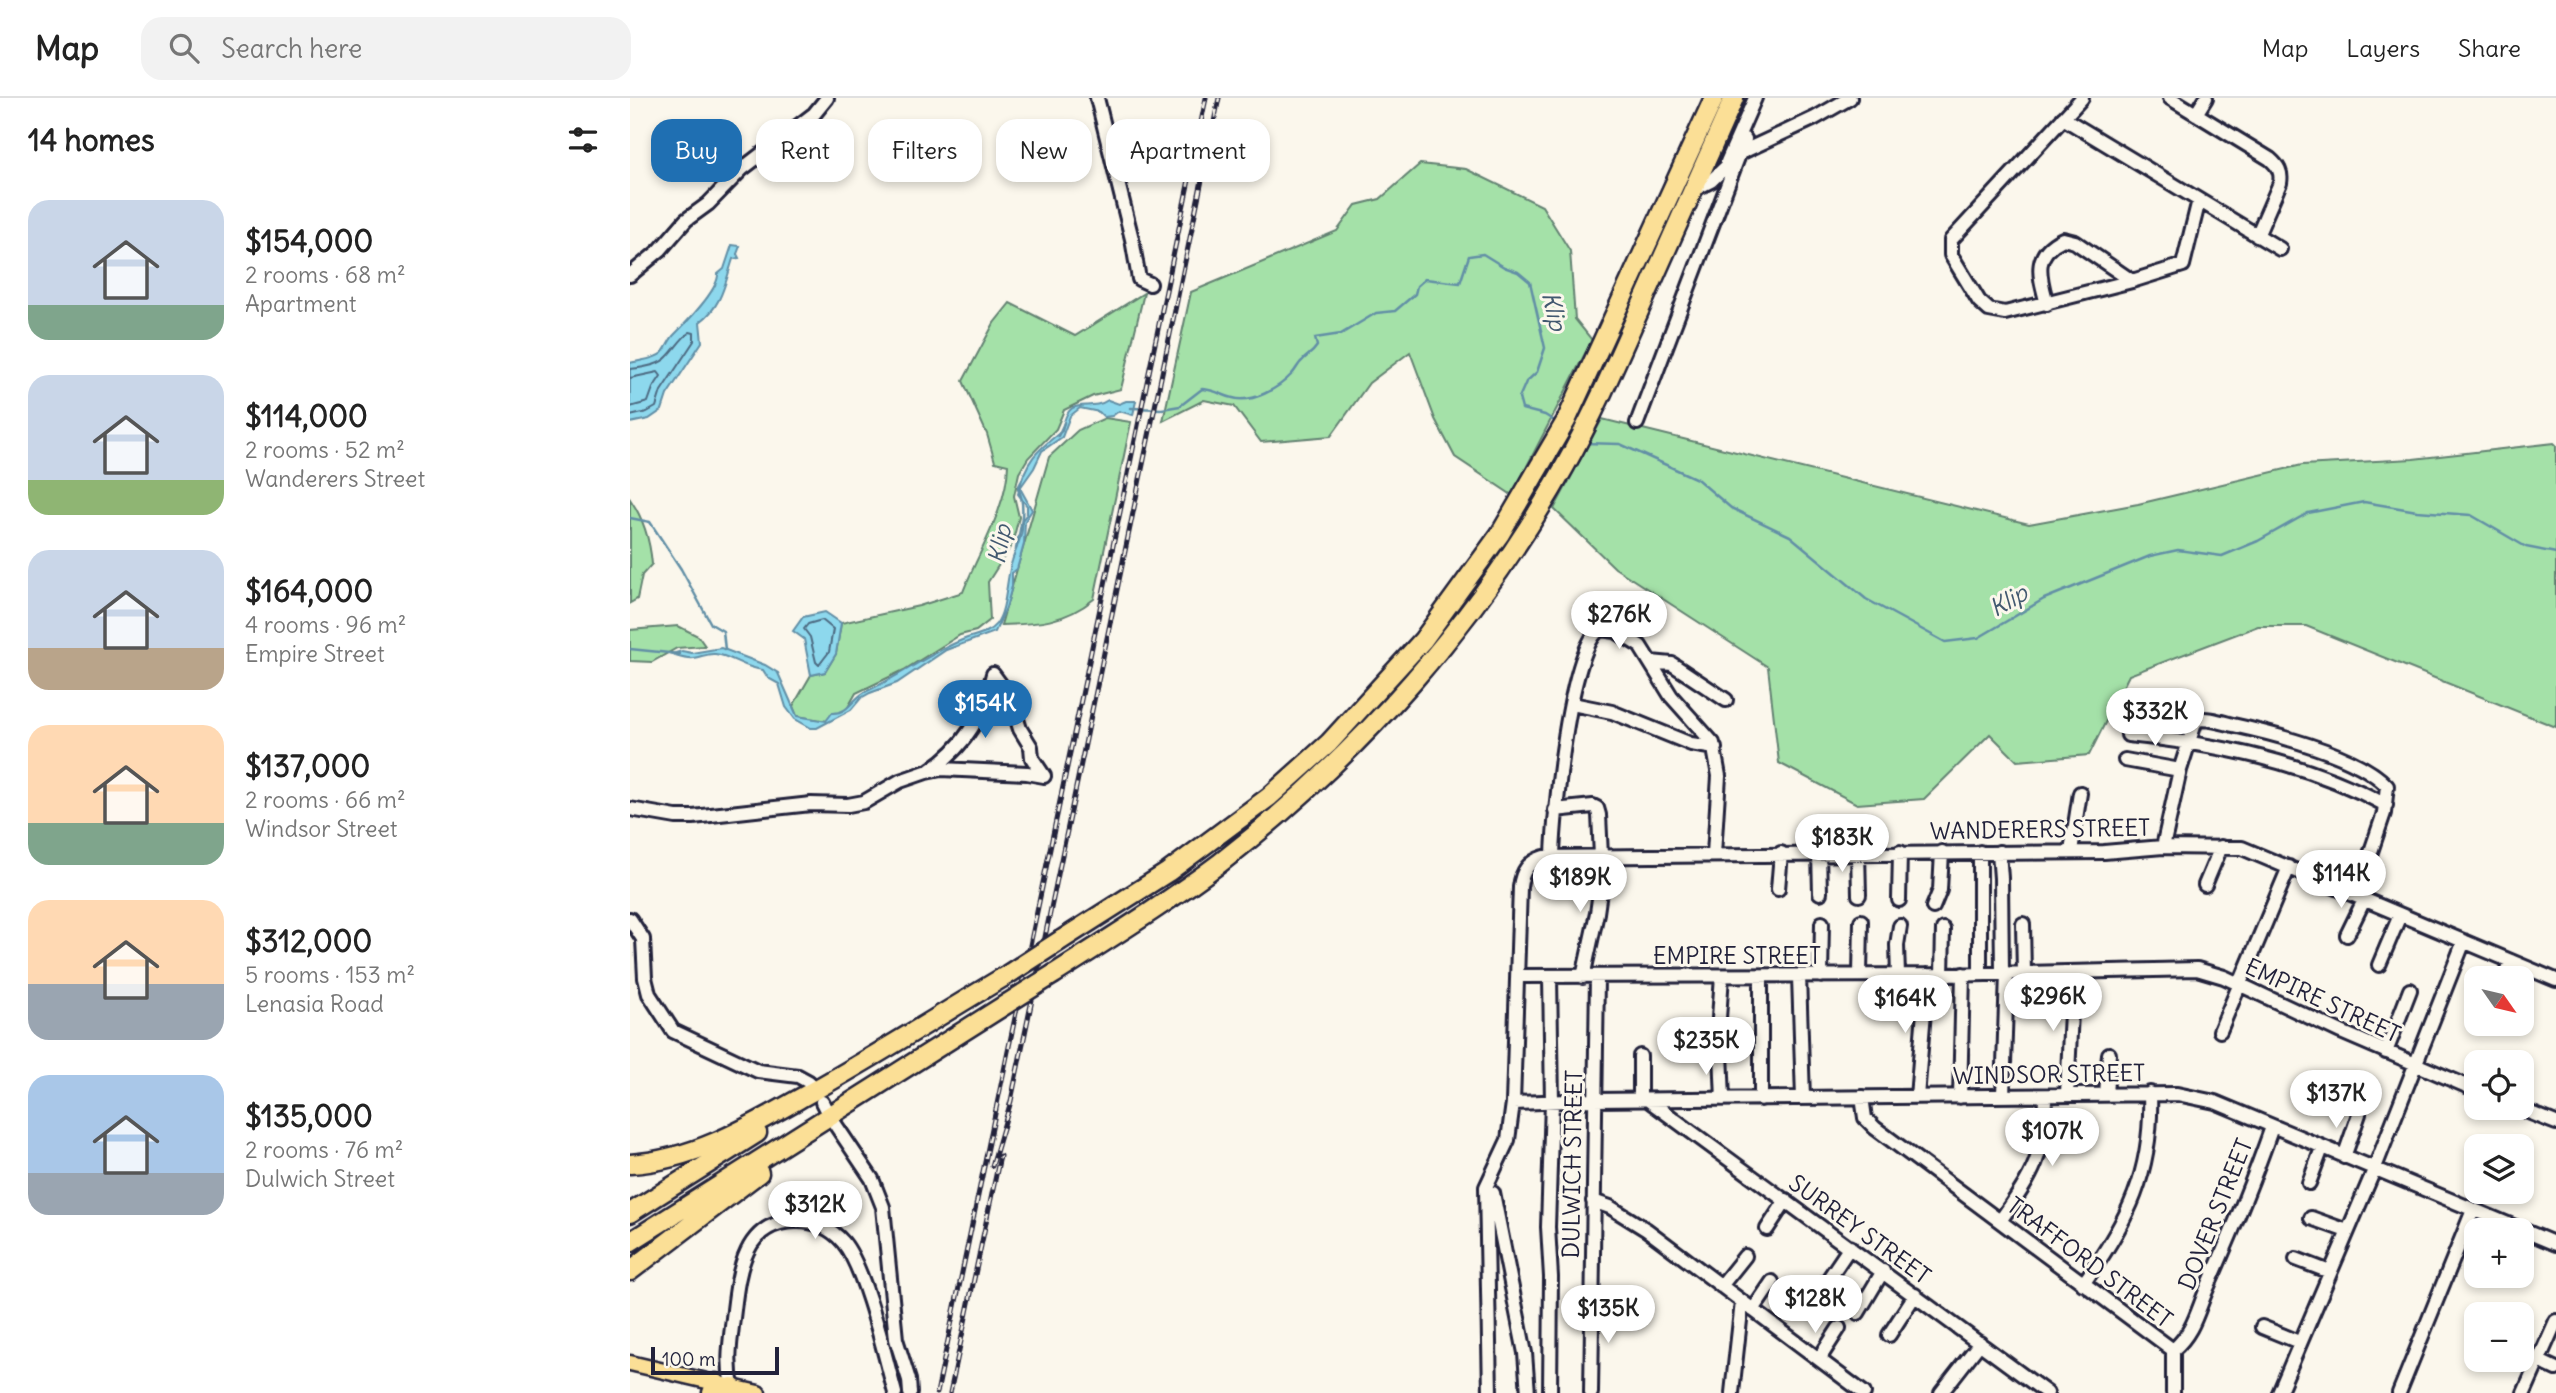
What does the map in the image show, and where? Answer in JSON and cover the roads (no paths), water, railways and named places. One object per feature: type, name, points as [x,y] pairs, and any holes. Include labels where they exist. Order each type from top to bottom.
[{"type":"highway","points":[[630,1213],[1137,893],[1269,797],[1329,743],[1392,675],[1447,608],[1500,534],[1546,458],[1566,421],[1714,98]]},
{"type":"highway","points":[[630,1242],[1159,906],[1269,823],[1398,700],[1462,621],[1514,548],[1564,468],[1584,431],[1734,98]]},
{"type":"highway","points":[[630,1164],[677,1157],[716,1141],[752,1125],[877,1055]]},
{"type":"highway","points":[[630,1271],[883,1083]]},
{"type":"main road","points":[[630,1363],[723,1389],[758,1393]]},
{"type":"street","points":[[630,275],[660,250],[686,220],[708,204],[742,169],[814,114],[827,98]]},
{"type":"street","points":[[1097,98],[1132,239],[1139,279],[1150,284]]},
{"type":"street","points":[[1724,168],[1755,98]]},
{"type":"street","points":[[1693,190],[1711,181],[1740,153],[1815,118],[1850,98]]},
{"type":"street","points":[[2082,98],[1959,230],[1950,244],[1954,261],[1979,301],[1989,310],[2005,313],[2047,304],[2183,265],[2199,201]]},
{"type":"street","points":[[2170,98],[2270,159],[2280,171],[2280,183],[2257,236]]},
{"type":"street","points":[[2196,114],[2206,98]]},
{"type":"street","points":[[2063,118],[2280,249]]},
{"type":"street","points":[[1637,423],[1745,139]]},
{"type":"street","points":[[2047,304],[2039,267],[2048,250],[2063,239],[2075,242],[2132,281]]},
{"type":"street","points":[[1553,856],[1561,760],[1572,704],[1590,640],[1600,629],[1616,631],[1640,646],[1671,696],[1715,748],[1719,792],[1714,854]]},
{"type":"street","points":[[1651,662],[1672,664],[1726,699]]},
{"type":"street","points":[[630,809],[676,817],[694,817],[811,804],[848,805],[864,802],[900,781],[926,772],[943,761],[967,738],[983,705],[993,674],[1010,697],[1020,729],[1031,747],[1032,758],[1044,776],[960,770],[926,772]]},
{"type":"street","points":[[1572,704],[1612,712],[1672,738],[1715,748]]},
{"type":"street","points":[[2163,847],[2187,742],[2194,722],[2200,719],[2296,740],[2361,768],[2381,780],[2388,789],[2386,806],[2347,935]]},
{"type":"street","points":[[2128,736],[2187,742],[2288,765],[2339,783],[2386,806]]},
{"type":"street","points":[[2125,760],[2179,770]]},
{"type":"street","points":[[2071,851],[2080,793]]},
{"type":"street","name":"DULWICH STREET","points":[[1555,810],[1593,806],[1597,808],[1600,815],[1603,856],[1590,977],[1594,1100],[1591,1393]]},
{"type":"street","name":"WANDERERS STREET","points":[[1489,1180],[1508,1140],[1513,1103],[1521,878],[1531,862],[1544,857],[1858,852],[2104,852],[2163,847],[2242,848],[2556,980]]},
{"type":"street","points":[[2206,886],[2221,847]]},
{"type":"street","points":[[1858,852],[1859,895]]},
{"type":"street","points":[[1899,900],[1900,852]]},
{"type":"street","points":[[1933,907],[1940,890],[1942,852]]},
{"type":"street","points":[[1980,852],[1980,974]]},
{"type":"street","points":[[1999,852],[2004,973],[2003,1096]]},
{"type":"street","points":[[1778,889],[1781,853]]},
{"type":"street","points":[[1819,853],[1820,893]]},
{"type":"street","points":[[2220,1031],[2289,867]]},
{"type":"street","points":[[2379,965],[2400,915]]},
{"type":"street","points":[[630,919],[643,939],[645,978],[649,994],[673,1031],[758,1071],[798,1076],[809,1082]]},
{"type":"street","points":[[1860,975],[1861,921]]},
{"type":"street","points":[[1821,976],[1822,923]]},
{"type":"street","points":[[2023,924],[2024,973]]},
{"type":"street","points":[[1898,975],[1897,945],[1900,926]]},
{"type":"street","points":[[1942,975],[1943,929]]},
{"type":"street","points":[[2279,1393],[2374,1170],[2464,941]]},
{"type":"street","points":[[2509,966],[2511,961]]},
{"type":"street","name":"EMPIRE STREET","points":[[1518,976],[1942,975],[2197,969],[2239,984],[2464,1085]]},
{"type":"street","points":[[2067,1094],[2071,972]]},
{"type":"street","points":[[1960,1097],[1963,974]]},
{"type":"street","points":[[1916,1097],[1927,975]]},
{"type":"street","points":[[1718,1018],[1722,976]]},
{"type":"street","points":[[1761,976],[1761,1099]]},
{"type":"street","points":[[1799,976],[1803,1098]]},
{"type":"street","points":[[1550,977],[1550,1393]]},
{"type":"street","points":[[2386,1052],[2410,990]]},
{"type":"street","points":[[1721,1053],[1723,1099]]},
{"type":"street","points":[[2106,1094],[2109,1054]]},
{"type":"street","points":[[1640,1056],[1644,1100]]},
{"type":"street","points":[[2084,1284],[2118,1231],[2138,1185],[2148,1152],[2150,1093]]},
{"type":"street","name":"WINDSOR STREET","points":[[1513,1103],[2177,1094],[2204,1099],[2556,1242]]},
{"type":"street","points":[[2000,1221],[2025,1186],[2037,1161],[2043,1137],[2045,1096]]},
{"type":"street","name":"TRAFFORD STREET","points":[[1861,1097],[1863,1112],[1869,1123],[2173,1350]]},
{"type":"street","name":"SURREY STREET","points":[[1644,1100],[1786,1200],[1980,1343],[2032,1389],[2047,1393]]},
{"type":"street","points":[[2344,1157],[2359,1114]]},
{"type":"street","points":[[2534,1114],[2556,1123]]},
{"type":"street","points":[[835,1124],[872,1179],[883,1207],[896,1339],[909,1380],[910,1393]]},
{"type":"street","name":"DOVER STREET","points":[[2173,1350],[2186,1339],[2193,1326],[2204,1294],[2249,1193],[2272,1127]]},
{"type":"street","points":[[2309,1184],[2322,1148]]},
{"type":"street","points":[[1489,1180],[1486,1198],[1490,1393]]},
{"type":"street","points":[[1489,1180],[1525,1353],[1528,1393]]},
{"type":"street","points":[[1767,1229],[1786,1200]]},
{"type":"street","points":[[1593,1201],[1626,1216],[1864,1393]]},
{"type":"street","points":[[2399,1393],[2473,1210]]},
{"type":"street","points":[[2311,1218],[2347,1231]]},
{"type":"street","points":[[723,1389],[739,1271],[745,1254],[753,1242],[770,1228],[784,1222],[806,1221],[831,1231],[850,1252],[864,1288],[895,1393]]},
{"type":"street","points":[[1825,1284],[1850,1247]]},
{"type":"street","points":[[1721,1286],[1745,1256]]},
{"type":"street","points":[[2296,1259],[2330,1272]]},
{"type":"street","points":[[1858,1313],[1882,1272]]},
{"type":"street","points":[[1732,1393],[1748,1306],[1772,1282]]},
{"type":"street","points":[[1889,1335],[1915,1295]]},
{"type":"street","points":[[2524,1393],[2556,1321]]},
{"type":"street","points":[[2262,1327],[2299,1342]]},
{"type":"street","points":[[1819,1359],[1839,1328]]},
{"type":"street","points":[[1941,1393],[1980,1343]]},
{"type":"street","points":[[2173,1350],[2173,1393]]},
{"type":"street","points":[[2539,1361],[2556,1369]]},
{"type":"water","points":[[732,245],[740,246],[737,254],[739,258],[733,259],[718,301],[700,322],[702,342],[667,395],[662,410],[649,419],[630,423],[630,363],[655,357],[664,351],[672,337],[713,288],[718,274],[724,269]]},
{"type":"water","points":[[1108,400],[1119,404],[1136,401],[1133,415],[1119,411],[1104,417],[1099,412],[1080,408],[1070,416],[1062,437],[1042,451],[1020,488],[1032,510],[1025,521],[1024,544],[1017,569],[1012,573],[1012,586],[1006,608],[995,632],[946,650],[897,683],[861,698],[851,710],[817,728],[811,728],[795,719],[786,707],[779,684],[768,678],[763,670],[715,654],[690,658],[672,654],[721,648],[765,665],[778,673],[797,716],[826,721],[832,713],[843,711],[867,691],[950,645],[989,630],[1000,618],[1010,568],[1021,536],[1022,520],[1027,514],[1027,506],[1018,494],[1024,473],[1028,465],[1038,451],[1062,431],[1069,411],[1074,407],[1101,404]]},
{"type":"water","points":[[825,612],[841,623],[836,654],[825,672],[811,675],[804,639],[793,631],[803,617]]},
{"type":"waterway","name":"Klip","points":[[1131,408],[1162,409],[1180,406],[1202,389],[1240,399],[1265,394],[1287,379],[1313,351],[1317,346],[1315,338],[1341,334],[1376,313],[1395,311],[1415,294],[1417,286],[1425,279],[1460,283],[1469,256],[1483,254],[1518,272],[1530,282],[1545,348],[1537,372],[1526,382],[1519,398],[1522,409],[1545,415],[1556,422]]},
{"type":"waterway","name":"Klip","points":[[1058,436],[1064,423]]},
{"type":"waterway","name":"Klip","points":[[1584,443],[1620,444],[1697,479],[1731,508],[1790,536],[1866,599],[1945,642],[1978,638],[2044,599],[2150,556],[2178,550],[2222,556],[2258,541],[2308,513],[2364,502],[2417,511],[2471,515],[2526,547],[2556,553]]},
{"type":"waterway","name":"Klip","points":[[1016,549],[1022,518],[1018,488],[1021,482]]},
{"type":"waterway","points":[[630,518],[650,522],[681,569],[711,624],[723,631],[725,650]]},
{"type":"waterway","name":"Klip","points":[[630,649],[679,654]]},
{"type":"railway","points":[[937,1393],[1206,98]]},
{"type":"railway","points":[[992,1166],[1011,1101],[1219,98]]},
{"type":"railway","points":[[950,1393],[1000,1156]]}]
